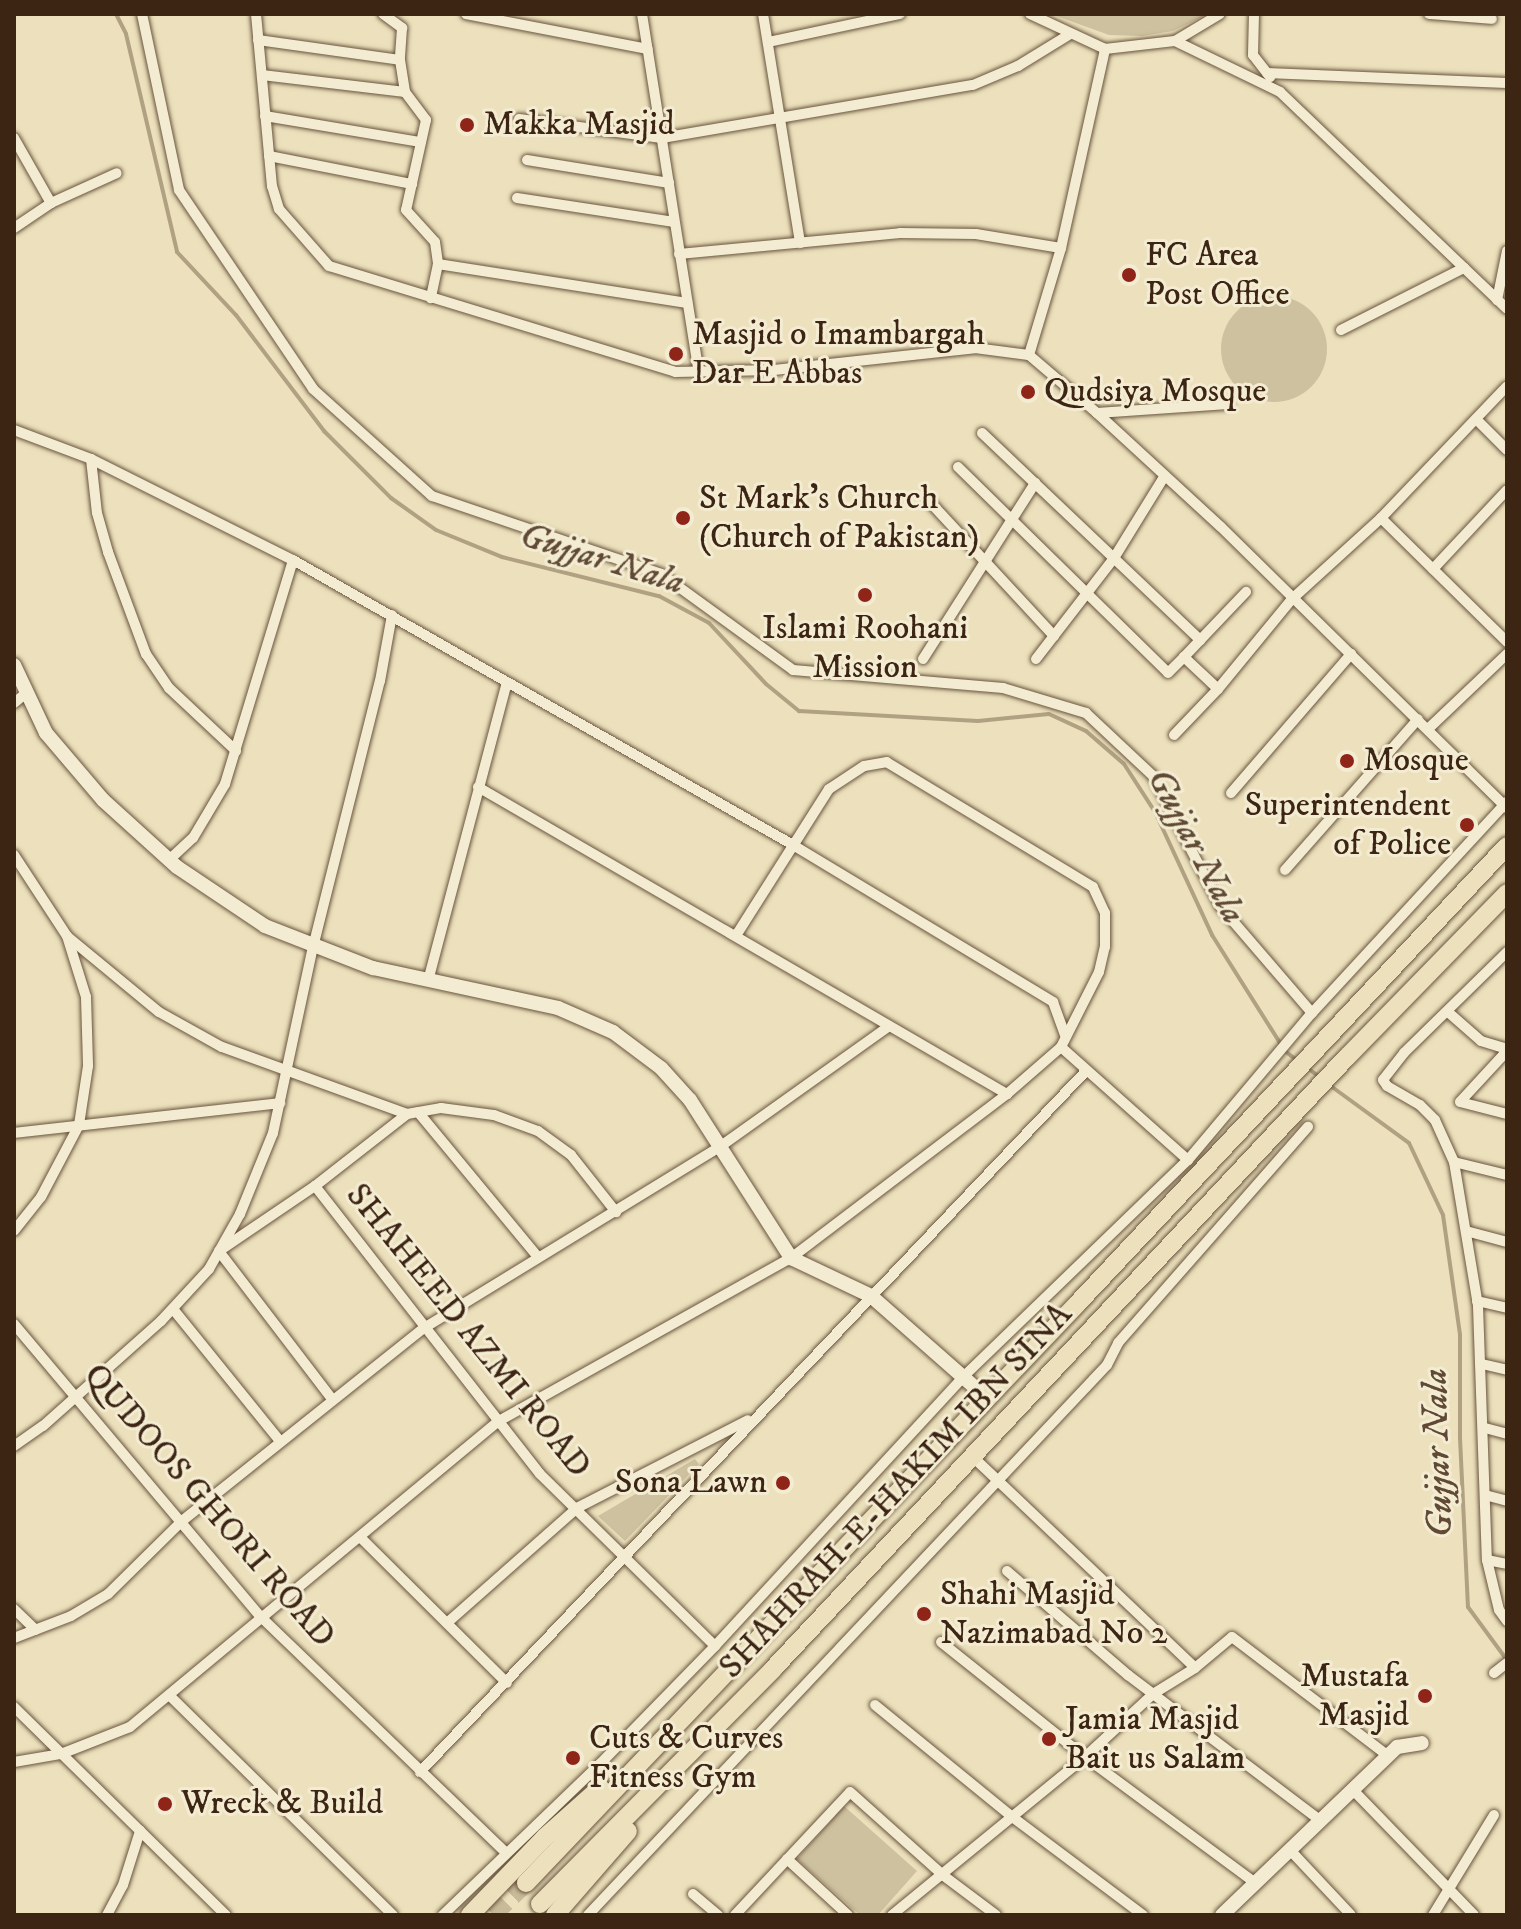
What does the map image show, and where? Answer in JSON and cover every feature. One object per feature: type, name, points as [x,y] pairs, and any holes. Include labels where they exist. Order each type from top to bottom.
[{"type":"highway","name":"SHAHRAH-E-HAKIM IBN SINA","points":[[526,1883],[1334,1033],[1507,846]]},
{"type":"highway","name":"SHAHRAH-E-HAKIM IBN SINA","points":[[555,1911],[704,1740],[973,1457],[1300,1121],[1347,1057],[1507,893]]},
{"type":"highway","points":[[467,1909],[686,1712]]},
{"type":"street","points":[[142,14],[179,190],[313,389],[432,496],[661,574],[793,670],[1003,688],[1086,713],[1153,776],[1220,906],[1312,1013]]},
{"type":"street","points":[[256,14],[269,156],[279,209],[329,266],[675,372],[774,370],[975,348],[1029,355],[1221,527],[1506,805],[1312,1013],[1188,1160],[962,1378],[715,1646],[600,1764],[505,1852],[467,1909],[443,1915]]},
{"type":"street","points":[[383,14],[402,28],[400,60],[405,92],[426,120],[406,210],[435,242],[438,264],[431,298]]},
{"type":"street","points":[[466,14],[499,17],[648,49]]},
{"type":"street","points":[[642,14],[699,372]]},
{"type":"street","points":[[763,14],[800,243]]},
{"type":"street","points":[[768,42],[900,14]]},
{"type":"street","points":[[1030,14],[1105,49],[1175,41],[1220,14]]},
{"type":"street","points":[[1254,14],[1253,55],[1280,92],[1507,309]]},
{"type":"street","points":[[1429,14],[1492,19]]},
{"type":"street","points":[[519,119],[662,138],[973,85],[1018,66],[1070,34]]},
{"type":"street","points":[[258,40],[400,60]]},
{"type":"street","points":[[1175,41],[1280,92]]},
{"type":"street","points":[[1029,355],[1061,248],[1105,49]]},
{"type":"street","points":[[1267,73],[1507,83]]},
{"type":"street","points":[[262,75],[405,92]]},
{"type":"street","points":[[265,116],[421,142]]},
{"type":"street","points":[[14,138],[51,203]]},
{"type":"street","points":[[269,156],[412,184]]},
{"type":"street","points":[[527,160],[669,183]]},
{"type":"street","points":[[14,228],[51,203],[117,173]]},
{"type":"street","points":[[517,198],[674,222]]},
{"type":"street","points":[[679,254],[900,233],[976,234],[1061,248]]},
{"type":"street","points":[[1497,300],[1507,251]]},
{"type":"street","points":[[438,264],[687,303]]},
{"type":"street","points":[[1341,330],[1464,268]]},
{"type":"street","points":[[1174,735],[1218,689],[1292,599],[1381,518],[1507,386]]},
{"type":"street","points":[[1097,413],[1228,404]]},
{"type":"street","points":[[1476,419],[1507,450]]},
{"type":"street","points":[[14,430],[91,459],[293,560],[793,845],[1053,1002],[1064,1042],[1085,1072],[1188,1160]]},
{"type":"street","points":[[982,433],[1200,640]]},
{"type":"street","points":[[91,459],[97,513],[104,539],[119,589],[146,654],[169,688],[236,751]]},
{"type":"street","points":[[958,467],[1168,673],[1246,592]]},
{"type":"street","points":[[1036,659],[1114,558],[1164,477]]},
{"type":"street","points":[[923,659],[1035,483]]},
{"type":"street","points":[[1433,569],[1507,490]]},
{"type":"street","points":[[929,501],[1054,636]]},
{"type":"street","points":[[1381,518],[1507,642]]},
{"type":"street","points":[[169,860],[193,838],[225,784],[293,560]]},
{"type":"street","points":[[14,1446],[75,1397],[173,1309],[209,1269],[246,1200],[273,1133],[313,947],[380,681],[392,615]]},
{"type":"street","points":[[1231,793],[1351,654]]},
{"type":"street","points":[[1428,729],[1507,654]]},
{"type":"street","points":[[1184,657],[1218,689]]},
{"type":"street","points":[[16,671],[19,698],[103,800],[169,860],[265,926],[373,968],[558,1008],[613,1032],[661,1068],[690,1100],[791,1258],[871,1296],[987,1398]]},
{"type":"street","points":[[428,981],[507,682]]},
{"type":"street","points":[[1285,870],[1418,719]]},
{"type":"street","points":[[14,1762],[61,1754],[130,1727],[499,1421],[791,1258],[1007,1094],[1064,1042],[1099,972],[1105,947],[1105,913],[1093,887],[887,762],[864,766],[829,789],[737,934]]},
{"type":"street","points":[[478,787],[737,934],[1007,1094]]},
{"type":"street","points":[[14,855],[67,936],[86,997],[88,1066],[79,1125],[41,1197],[14,1231]]},
{"type":"street","points":[[67,936],[159,1012],[222,1047],[412,1113],[538,1257]]},
{"type":"street","points":[[1507,952],[1404,1053],[1383,1080],[1387,1086],[1420,1105],[1435,1120],[1454,1162],[1477,1301],[1485,1428],[1487,1560],[1499,1610],[1507,1621]]},
{"type":"street","points":[[1448,1012],[1481,1041],[1507,1050],[1460,1102],[1507,1114]]},
{"type":"street","points":[[14,1638],[71,1616],[108,1594],[182,1521],[424,1328],[721,1146],[889,1026]]},
{"type":"street","points":[[420,1772],[1085,1072]]},
{"type":"street","points":[[14,1133],[280,1103]]},
{"type":"street","points":[[219,1251],[315,1186],[412,1113],[441,1108],[494,1115],[538,1131],[571,1155],[616,1212]]},
{"type":"street","points":[[588,1915],[1107,1365],[1118,1343],[1300,1121]]},
{"type":"street","points":[[1454,1162],[1507,1175]]},
{"type":"street","name":"SHAHEED AZMI ROAD","points":[[315,1186],[540,1474],[627,1556],[715,1646]]},
{"type":"street","points":[[1466,1231],[1507,1242]]},
{"type":"street","points":[[219,1251],[332,1399]]},
{"type":"street","points":[[1477,1301],[1507,1308]]},
{"type":"street","points":[[173,1309],[280,1441]]},
{"type":"street","name":"QUDOOS GHORI ROAD","points":[[14,1324],[262,1618],[505,1852]]},
{"type":"street","points":[[1482,1364],[1507,1370]]},
{"type":"street","points":[[447,1623],[577,1508],[758,1415]]},
{"type":"street","points":[[1485,1428],[1507,1434]]},
{"type":"street","points":[[973,1457],[1195,1668]]},
{"type":"street","points":[[1485,1495],[1507,1501]]},
{"type":"street","points":[[360,1537],[507,1683]]},
{"type":"street","points":[[1487,1560],[1507,1564]]},
{"type":"street","points":[[1007,1571],[1153,1694],[1321,1821]]},
{"type":"street","points":[[14,1609],[36,1630]]},
{"type":"street","points":[[892,1915],[944,1876],[1011,1816],[1085,1757],[1153,1694],[1195,1668],[1232,1637],[1388,1756]]},
{"type":"street","points":[[941,1642],[1085,1757],[1255,1883]]},
{"type":"street","points":[[1494,1673],[1507,1663]]},
{"type":"street","points":[[169,1695],[393,1915]]},
{"type":"street","points":[[875,1705],[1011,1816],[1143,1915]]},
{"type":"street","points":[[14,1707],[226,1915]]},
{"type":"street","points":[[1222,1915],[1397,1747],[1422,1743]]},
{"type":"street","points":[[1353,1790],[1474,1915]]},
{"type":"street","points":[[735,1915],[850,1792],[944,1876],[996,1915]]},
{"type":"street","points":[[1433,1915],[1494,1815]]},
{"type":"street","points":[[107,1915],[123,1885],[140,1831]]},
{"type":"street","points":[[1290,1850],[1351,1915]]},
{"type":"street","points":[[787,1859],[848,1915]]},
{"type":"street","points":[[693,1894],[718,1915]]},
{"type":"shaded area","points":[[1051,14],[1208,14],[1173,31],[1142,36],[1109,35]]},
{"type":"shaded area","points":[[1274,296],[1294,300],[1311,312],[1323,329],[1327,349],[1323,369],[1311,386],[1294,398],[1274,402],[1254,398],[1237,386],[1225,369],[1221,349],[1225,329],[1237,312],[1254,300]]},
{"type":"shaded area","points":[[695,1459],[699,1464],[625,1541],[598,1516]]},
{"type":"shaded area","points":[[844,1806],[917,1871],[878,1915],[860,1915],[797,1859]]},
{"type":"waterway","name":"Gujjar Nala","points":[[116,14],[126,34],[177,252],[236,315],[324,431],[391,498],[436,530],[502,557],[659,596],[709,623],[766,684],[799,711],[978,721],[1049,714],[1086,731],[1124,764],[1155,812],[1212,935],[1285,1051],[1299,1062]]},
{"type":"waterway","name":"Gujjar Nala","points":[[1306,1067],[1321,1078]]},
{"type":"waterway","name":"Gujjar Nala","points":[[1328,1084],[1409,1143],[1443,1215],[1460,1335],[1460,1438],[1468,1607],[1507,1660]]},
{"type":"tunnel","points":[[493,1915],[526,1883]]},
{"type":"place","name":"Makka Masjid","points":[[467,125]]},
{"type":"place","name":"FC Area Post Office","points":[[1129,275]]},
{"type":"place","name":"Masjid o Imambargah Dar E Abbas","points":[[676,354]]},
{"type":"place","name":"Qudsiya Mosque","points":[[1028,392]]},
{"type":"place","name":"St Mark's Church (Church of Pakistan)","points":[[683,518]]},
{"type":"place","name":"Islami Roohani Mission","points":[[865,595]]},
{"type":"place","name":"Mosque","points":[[1347,761]]},
{"type":"place","name":"Superintendent of Police","points":[[1467,825]]},
{"type":"place","name":"Sona Lawn","points":[[783,1483]]},
{"type":"place","name":"Shahi Masjid Nazimabad No 2","points":[[924,1614]]},
{"type":"place","name":"Mustafa Masjid","points":[[1425,1696]]},
{"type":"place","name":"Jamia Masjid Bait us Salam","points":[[1049,1739]]},
{"type":"place","name":"Cuts & Curves Fitness Gym","points":[[573,1758]]},
{"type":"place","name":"Wreck & Build","points":[[165,1804]]}]
